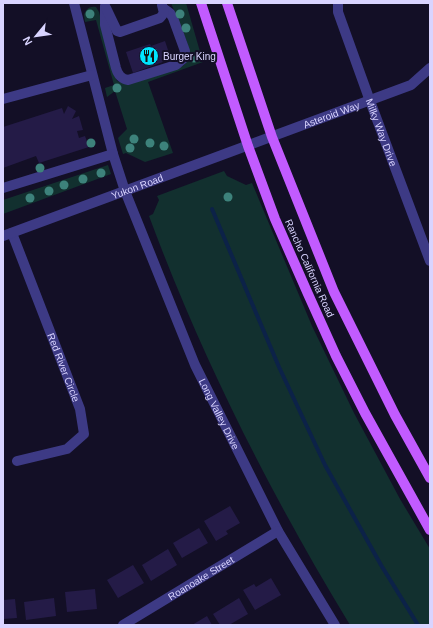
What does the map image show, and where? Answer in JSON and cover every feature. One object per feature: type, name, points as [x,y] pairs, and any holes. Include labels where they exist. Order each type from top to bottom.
[{"type":"main road","name":"Rancho California Road","points":[[201,3],[248,146],[276,219],[336,356],[365,413],[430,530]]},
{"type":"main road","name":"Rancho California Road","points":[[227,3],[272,137],[334,292],[395,415],[430,478]]},
{"type":"street","name":"Long Valley Drive","points":[[74,3],[113,154],[125,192],[195,365],[278,531],[335,625]]},
{"type":"street","name":"Milky Way Drive","points":[[338,3],[338,12],[430,260]]},
{"type":"street","points":[[104,4],[105,25],[116,68],[121,78],[128,80],[176,65],[183,59],[185,52],[173,18],[162,5]]},
{"type":"street","points":[[104,4],[117,31],[120,32],[160,18],[164,13],[162,5]]},
{"type":"street","name":"Asteroid Way","points":[[272,137],[411,85],[430,68]]},
{"type":"street","points":[[3,99],[92,74]]},
{"type":"street","name":"Yukon Road","points":[[7,235],[272,137]]},
{"type":"street","points":[[3,188],[113,154]]},
{"type":"street","name":"Red River Circle","points":[[7,235],[80,409],[84,434],[67,449],[17,461]]},
{"type":"street","name":"Roanoake Street","points":[[123,625],[278,531]]},
{"type":"green space","points":[[171,3],[186,3],[203,62],[148,82],[173,153],[145,162],[126,153],[123,154],[118,138],[127,129],[115,91],[107,97],[105,88],[114,85],[96,20],[85,22],[84,15],[88,8],[96,7],[99,12],[117,81],[132,83],[183,66],[190,58],[187,42]]},
{"type":"green space","points":[[108,165],[111,174],[3,214],[3,200]]},
{"type":"green space","points":[[224,171],[227,176],[246,185],[252,183],[312,326],[354,413],[400,499],[430,549],[430,625],[350,625],[266,476],[215,374],[149,216],[153,214],[159,200],[157,196]]},
{"type":"building","name":"Burger King","points":[[165,41],[171,59],[133,73],[126,52]]},
{"type":"building","points":[[68,106],[76,111],[72,119],[79,116],[83,130],[77,131],[79,138],[85,136],[89,147],[39,163],[36,156],[3,168],[3,127],[62,108],[64,114]]},
{"type":"building","points":[[230,506],[240,523],[226,531],[228,534],[216,541],[204,521]]},
{"type":"building","points":[[199,528],[208,543],[182,558],[173,543]]},
{"type":"building","points":[[168,549],[177,565],[151,581],[142,565]]},
{"type":"building","points":[[133,565],[144,583],[118,598],[107,580]]},
{"type":"building","points":[[271,578],[281,595],[255,610],[243,590],[254,584],[256,587]]},
{"type":"building","points":[[95,589],[97,609],[67,612],[65,592]]},
{"type":"building","points":[[54,598],[56,616],[26,620],[24,602]]},
{"type":"building","points":[[239,598],[248,614],[229,625],[220,625],[213,614]]},
{"type":"building","points":[[15,599],[17,618],[3,619],[3,600]]},
{"type":"building","points":[[207,616],[212,625],[192,625]]},
{"type":"waterway","points":[[212,209],[279,367],[325,465],[381,565],[418,625]]},
{"type":"place","name":"Burger King","points":[[149,56]]}]
